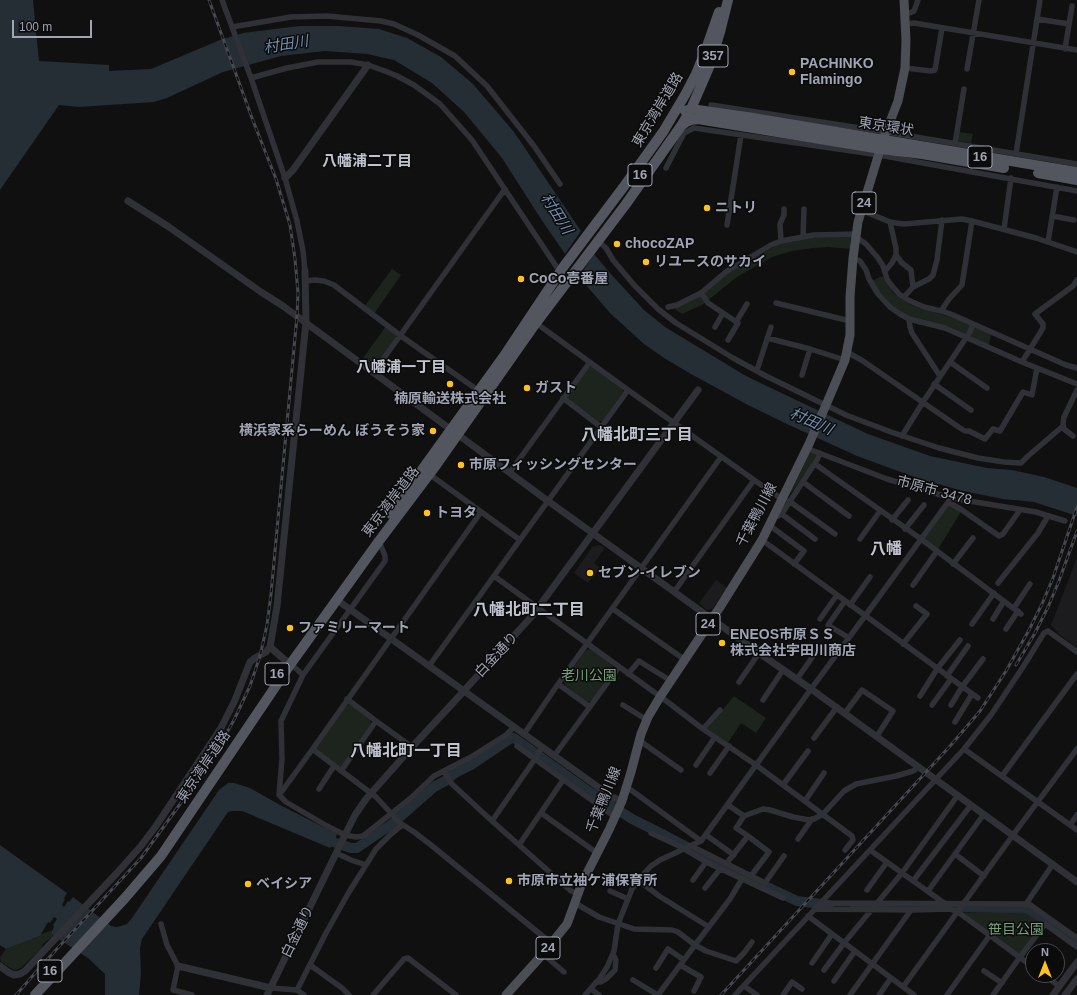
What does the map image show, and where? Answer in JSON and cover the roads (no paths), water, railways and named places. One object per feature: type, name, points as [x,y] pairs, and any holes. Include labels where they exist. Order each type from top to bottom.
[{"type":"highway","name":"東京湾岸道路","points":[[593,240],[684,98],[705,52],[718,15],[721,0]]},
{"type":"highway","name":"東京湾岸道路","points":[[288,662],[337,600],[429,474],[479,391],[537,307],[566,271],[626,204],[682,126],[706,74],[716,48],[728,0]]},
{"type":"highway","points":[[684,98],[684,105],[689,110]]},
{"type":"highway","name":"東京環状","points":[[689,110],[695,115],[736,121],[763,130]]},
{"type":"highway","name":"東京環状","points":[[689,110],[882,144],[967,166],[1077,180]]},
{"type":"highway","name":"16","points":[[593,240],[682,113],[689,110]]},
{"type":"highway","name":"東京環状","points":[[682,126],[691,120],[698,119],[763,130],[882,144],[1077,172]]},
{"type":"highway","name":"東京湾岸道路","points":[[28,995],[102,919],[162,845],[416,478],[485,396],[536,323],[566,271]]},
{"type":"highway","name":"東京湾岸道路","points":[[35,995],[75,948]]},
{"type":"main road","name":"千葉鴨川線","points":[[506,995],[543,954],[567,924],[582,883],[618,810],[647,720],[660,697],[712,619],[786,500],[846,356],[850,335],[850,297],[853,258],[861,210],[882,144],[898,101],[905,68],[906,24],[904,0]]},
{"type":"street","points":[[0,966],[12,974],[20,974],[32,964],[126,864],[149,836],[221,728],[235,700],[250,662],[266,652],[270,647],[277,606],[306,322],[305,271],[298,227],[285,178],[251,78],[222,0]]},
{"type":"street","points":[[905,15],[914,11],[918,0]]},
{"type":"street","points":[[967,69],[979,0]]},
{"type":"street","points":[[1016,154],[1040,0]]},
{"type":"street","points":[[1065,49],[1072,6]]},
{"type":"street","points":[[232,28],[291,17],[327,16],[381,21],[394,24],[418,35],[455,56],[487,86],[534,146],[560,184]]},
{"type":"street","points":[[1037,19],[1069,24]]},
{"type":"street","points":[[906,24],[914,23],[1077,50]]},
{"type":"street","points":[[905,68],[931,71],[935,70],[942,28]]},
{"type":"street","points":[[251,78],[287,68],[318,62],[351,62],[368,65],[397,76],[414,85],[440,104],[472,140],[505,189],[566,271]]},
{"type":"street","points":[[285,178],[293,170],[368,65]]},
{"type":"street","points":[[955,144],[964,89]]},
{"type":"street","points":[[711,104],[866,129],[882,144]]},
{"type":"street","points":[[666,168],[684,133],[694,128],[862,152],[882,144],[910,136],[1077,164]]},
{"type":"street","points":[[727,225],[741,135]]},
{"type":"street","points":[[967,166],[1011,178],[1077,191]]},
{"type":"street","points":[[1004,229],[1011,178]]},
{"type":"street","points":[[1048,242],[1057,187]]},
{"type":"street","points":[[374,372],[505,189]]},
{"type":"street","points":[[128,201],[306,322],[548,501],[759,653],[837,707],[1077,882]]},
{"type":"street","points":[[781,241],[780,224],[784,215],[784,209]]},
{"type":"street","points":[[803,237],[804,209]]},
{"type":"street","points":[[861,210],[890,222],[904,224],[942,220],[972,220],[1077,252]]},
{"type":"street","points":[[1052,216],[1074,220]]},
{"type":"street","points":[[904,297],[913,287],[929,279],[933,275],[937,260],[942,220]]},
{"type":"street","points":[[941,311],[949,299],[962,285],[972,220]]},
{"type":"street","points":[[885,271],[892,263],[896,255],[896,248],[890,222]]},
{"type":"street","points":[[668,306],[677,305],[701,292],[727,271],[771,245],[781,241],[828,234],[856,236],[866,244],[878,258],[883,266],[887,279],[892,286],[908,300],[924,307],[953,315],[1066,365],[1077,368]]},
{"type":"street","points":[[593,240],[606,248],[613,260],[635,286],[658,309],[676,323],[733,358],[766,376],[846,415],[939,448],[978,458],[1021,463],[1063,426]]},
{"type":"street","points":[[896,255],[902,263],[911,270],[913,287]]},
{"type":"street","points":[[853,258],[860,260],[878,294],[890,307],[900,314],[909,319],[945,328],[1022,362],[1077,384]]},
{"type":"street","points":[[1022,362],[1029,348],[1043,328],[1043,324],[1035,314],[1073,286],[1077,280]]},
{"type":"street","points":[[305,281],[324,281],[334,285],[401,336],[479,391]]},
{"type":"street","points":[[701,292],[708,303],[736,322]]},
{"type":"street","points":[[776,303],[850,321]]},
{"type":"street","points":[[728,340],[738,323],[736,322],[747,304]]},
{"type":"street","points":[[714,326],[723,313]]},
{"type":"street","points":[[909,319],[912,333],[940,376]]},
{"type":"street","points":[[536,323],[721,457],[834,534]]},
{"type":"street","points":[[902,436],[973,324]]},
{"type":"street","points":[[758,368],[770,327]]},
{"type":"street","points":[[767,338],[846,356],[923,402],[965,431],[969,431],[985,439],[993,429],[1000,431],[1023,392],[1032,395],[1037,368]]},
{"type":"street","points":[[802,374],[810,349]]},
{"type":"street","points":[[510,472],[590,362]]},
{"type":"street","points":[[950,362],[987,388]]},
{"type":"street","points":[[934,384],[971,410]]},
{"type":"street","points":[[429,666],[628,390]]},
{"type":"street","name":"白金通り","points":[[268,995],[355,815],[371,792],[493,658],[515,636],[538,608],[698,390]]},
{"type":"street","points":[[1073,436],[1064,428],[1062,424],[1077,390]]},
{"type":"street","points":[[563,398],[601,427]]},
{"type":"street","name":"市原市 3478","points":[[808,446],[820,453],[950,500],[1036,512],[1065,521]]},
{"type":"street","points":[[786,500],[803,482],[815,464],[820,453]]},
{"type":"street","points":[[524,734],[558,684],[721,457]]},
{"type":"street","points":[[815,464],[1018,611]]},
{"type":"street","points":[[429,474],[520,540]]},
{"type":"street","points":[[674,592],[754,480]]},
{"type":"street","points":[[803,482],[849,516]]},
{"type":"street","points":[[892,520],[908,500]]},
{"type":"street","points":[[585,995],[607,967],[613,954],[618,924],[632,889],[638,880],[651,866],[660,860],[701,841],[706,835],[950,500],[999,536],[1003,534],[1020,510]]},
{"type":"street","points":[[905,529],[924,505]]},
{"type":"street","points":[[860,539],[880,511]]},
{"type":"street","points":[[279,795],[481,512]]},
{"type":"street","points":[[794,564],[804,551],[774,519],[783,515],[814,538]]},
{"type":"street","points":[[998,583],[1038,533],[1048,516]]},
{"type":"street","points":[[953,564],[973,538]]},
{"type":"street","points":[[762,540],[978,698]]},
{"type":"street","points":[[379,541],[385,556],[385,561],[303,675],[281,721],[282,759],[279,795],[286,802],[345,835],[356,837],[363,836],[393,815],[434,776],[471,757],[506,735],[514,727]]},
{"type":"street","points":[[913,585],[937,551]]},
{"type":"street","points":[[494,576],[703,729],[805,800],[852,836],[853,840],[845,850]]},
{"type":"street","points":[[850,605],[870,577]]},
{"type":"street","points":[[1006,629],[1018,611],[1030,584]]},
{"type":"street","points":[[972,624],[994,593]]},
{"type":"street","points":[[820,619],[837,596]]},
{"type":"street","points":[[337,600],[612,798],[618,810]]},
{"type":"street","points":[[845,601],[828,625],[849,638]]},
{"type":"street","points":[[992,619],[1004,601]]},
{"type":"street","points":[[903,644],[927,614],[916,606]]},
{"type":"street","points":[[613,609],[685,660]]},
{"type":"street","points":[[735,995],[964,749],[991,715],[1044,633],[1048,631],[1077,652]]},
{"type":"street","points":[[920,696],[937,669],[960,640]]},
{"type":"street","points":[[932,705],[968,646]]},
{"type":"street","points":[[270,647],[303,675]]},
{"type":"street","points":[[797,679],[818,650]]},
{"type":"street","points":[[739,682],[759,653]]},
{"type":"street","points":[[951,705],[962,687],[983,659]]},
{"type":"street","points":[[628,674],[639,661],[671,681]]},
{"type":"street","points":[[554,756],[619,667]]},
{"type":"street","points":[[763,700],[783,670]]},
{"type":"street","points":[[1002,776],[1077,674]]},
{"type":"street","points":[[558,684],[590,707]]},
{"type":"street","points":[[845,713],[862,690],[893,711],[876,736]]},
{"type":"street","points":[[955,722],[972,694]]},
{"type":"street","points":[[348,699],[412,747]]},
{"type":"street","points":[[623,705],[647,720]]},
{"type":"street","points":[[814,738],[837,707]]},
{"type":"street","points":[[703,729],[720,710]]},
{"type":"street","points":[[341,771],[376,721]]},
{"type":"street","points":[[696,765],[715,737]]},
{"type":"street","points":[[639,741],[681,770]]},
{"type":"street","points":[[517,746],[563,780],[618,810]]},
{"type":"street","points":[[710,773],[729,746]]},
{"type":"street","points":[[314,747],[315,751],[371,792],[401,824],[420,836],[551,944]]},
{"type":"street","points":[[492,821],[542,747]]},
{"type":"street","points":[[964,749],[1077,830]]},
{"type":"street","points":[[903,986],[1077,749]]},
{"type":"street","points":[[783,785],[808,751]]},
{"type":"street","points":[[319,789],[334,766]]},
{"type":"street","points":[[751,876],[769,852],[736,828],[744,816],[763,809],[809,820],[823,814],[844,791],[856,784],[913,772],[919,767]]},
{"type":"street","points":[[444,772],[452,784],[492,821],[571,891],[578,894]]},
{"type":"street","points":[[805,800],[824,773]]},
{"type":"street","points":[[519,845],[563,780]]},
{"type":"street","points":[[626,788],[631,790],[701,841]]},
{"type":"street","points":[[824,970],[844,943],[902,873],[958,795]]},
{"type":"street","points":[[728,805],[744,816]]},
{"type":"street","points":[[913,881],[971,805]]},
{"type":"street","points":[[541,813],[596,853]]},
{"type":"street","points":[[928,891],[984,814]]},
{"type":"street","points":[[1070,825],[1077,815]]},
{"type":"street","points":[[798,839],[812,819]]},
{"type":"street","points":[[297,990],[349,892],[376,850],[401,824]]},
{"type":"street","points":[[651,833],[679,846],[726,864],[766,883],[784,856]]},
{"type":"street","points":[[706,835],[734,855]]},
{"type":"street","points":[[726,864],[748,836]]},
{"type":"street","points":[[687,848],[706,862],[783,898]]},
{"type":"street","points":[[338,850],[351,860],[366,865]]},
{"type":"street","points":[[870,850],[944,903]]},
{"type":"street","points":[[955,854],[984,876]]},
{"type":"street","points":[[693,880],[706,862]]},
{"type":"street","points":[[867,890],[887,862]]},
{"type":"street","points":[[1026,904],[1053,864]]},
{"type":"street","points":[[705,888],[720,869]]},
{"type":"street","points":[[633,980],[658,995],[730,899],[742,879]]},
{"type":"street","points":[[638,880],[659,896],[709,927]]},
{"type":"street","points":[[610,891],[628,899]]},
{"type":"street","points":[[575,903],[599,917],[634,929],[672,930],[678,932],[695,945],[706,951],[736,961],[752,942]]},
{"type":"street","points":[[821,903],[1029,904],[1077,938]]},
{"type":"street","points":[[815,909],[950,909],[958,912],[1025,961]]},
{"type":"street","points":[[850,995],[911,910]]},
{"type":"street","points":[[808,916],[914,995]]},
{"type":"street","points":[[161,924],[167,945],[178,966],[173,990],[192,995]]},
{"type":"street","points":[[993,995],[1045,924],[1077,947]]},
{"type":"street","points":[[812,963],[832,934]]},
{"type":"street","points":[[947,995],[990,935]]},
{"type":"street","points":[[656,968],[668,949],[701,977],[694,990]]},
{"type":"street","points":[[834,981],[855,951]]},
{"type":"street","points":[[543,954],[564,972]]},
{"type":"street","points":[[373,995],[404,959],[408,958],[456,995]]},
{"type":"street","points":[[1053,995],[1077,962]]},
{"type":"street","points":[[310,965],[342,988],[349,995]]},
{"type":"street","points":[[178,966],[271,988],[297,990],[304,995]]},
{"type":"street","points":[[984,971],[1002,983]]},
{"type":"street","points":[[879,995],[891,978]]},
{"type":"street","points":[[1068,994],[1077,979]]},
{"type":"street","points":[[782,995],[792,982],[802,989]]},
{"type":"street","points":[[1055,983],[1059,986]]},
{"type":"street","points":[[744,986],[757,995]]},
{"type":"street","points":[[591,989],[599,995]]},
{"type":"water","name":"村田川","points":[[0,0],[33,0],[39,61],[109,65],[109,71],[151,69],[220,40],[243,33],[299,26],[339,26],[379,29],[407,38],[441,57],[473,84],[514,132],[581,231],[565,254],[502,158],[464,112],[432,83],[394,60],[367,54],[325,51],[281,56],[223,72],[167,98],[154,102],[79,107],[59,105],[0,190]]},
{"type":"water","name":"村田川","points":[[594,254],[644,310],[665,327],[746,376],[868,434],[930,456],[987,468],[1012,470],[1044,477],[1077,488],[1077,516],[1034,502],[1003,499],[963,491],[920,479],[857,456],[748,405],[664,358],[644,344],[610,313],[579,277]]},
{"type":"water","points":[[228,783],[234,783],[250,788],[337,834],[335,840],[330,848],[242,811],[228,812],[142,939],[140,948],[141,974],[139,995],[105,995],[105,974],[88,958],[51,934],[53,925],[57,919],[54,917],[50,923],[48,922],[40,936],[6,949],[0,945],[0,845],[67,893],[62,905],[64,907],[73,897],[111,926],[121,926],[127,924],[132,918],[219,790]]},
{"type":"waterway","points":[[330,841],[351,848],[357,848],[392,824],[434,787],[455,773],[471,765],[511,738],[514,738],[591,793],[632,819],[725,867],[797,901],[829,905]]},
{"type":"waterway","points":[[855,906],[1027,908],[1077,941]]},
{"type":"railway","points":[[16,995],[141,858],[196,782],[234,720],[250,686],[260,656],[267,625],[297,316],[298,293],[295,259],[290,225],[276,179],[209,0]]},
{"type":"railway","points":[[721,995],[951,745],[980,711],[1006,671],[1042,604],[1053,578],[1077,507]]},
{"type":"railway","points":[[1016,665],[1048,607],[1077,531]]},
{"type":"place","name":"PACHINKO Flamingo","points":[[792,72]]},
{"type":"place","name":"ニトリ","points":[[707,208]]},
{"type":"place","name":"chocoZAP","points":[[617,244]]},
{"type":"place","name":"リユースのサカイ","points":[[646,262]]},
{"type":"place","name":"CoCo壱番屋","points":[[521,279]]},
{"type":"place","name":"楠原輸送株式会社","points":[[450,384]]},
{"type":"place","name":"ガスト","points":[[527,388]]},
{"type":"place","name":"横浜家系らーめん ぼうそう家","points":[[433,431]]},
{"type":"place","name":"市原フィッシングセンター","points":[[461,465]]},
{"type":"place","name":"トヨタ","points":[[427,513]]},
{"type":"place","name":"セブン-イレブン","points":[[590,573]]},
{"type":"place","name":"ファミリーマート","points":[[290,628]]},
{"type":"place","name":"ENEOS市原ＳＳ 株式会社宇田川商店","points":[[722,643]]},
{"type":"place","name":"市原市立袖ケ浦保育所","points":[[509,881]]},
{"type":"place","name":"ベイシア","points":[[248,884]]},
{"type":"district","name":"八幡浦二丁目","points":[[367,162]]},
{"type":"district","name":"八幡浦一丁目","points":[[401,368]]},
{"type":"district","name":"八幡北町三丁目","points":[[637,436]]},
{"type":"district","name":"八幡","points":[[886,550]]},
{"type":"district","name":"八幡北町二丁目","points":[[529,611]]},
{"type":"district","name":"八幡北町一丁目","points":[[406,752]]},
{"type":"park label","name":"老川公園","points":[[589,676]]},
{"type":"park label","name":"笹目公園","points":[[1016,930]]}]
